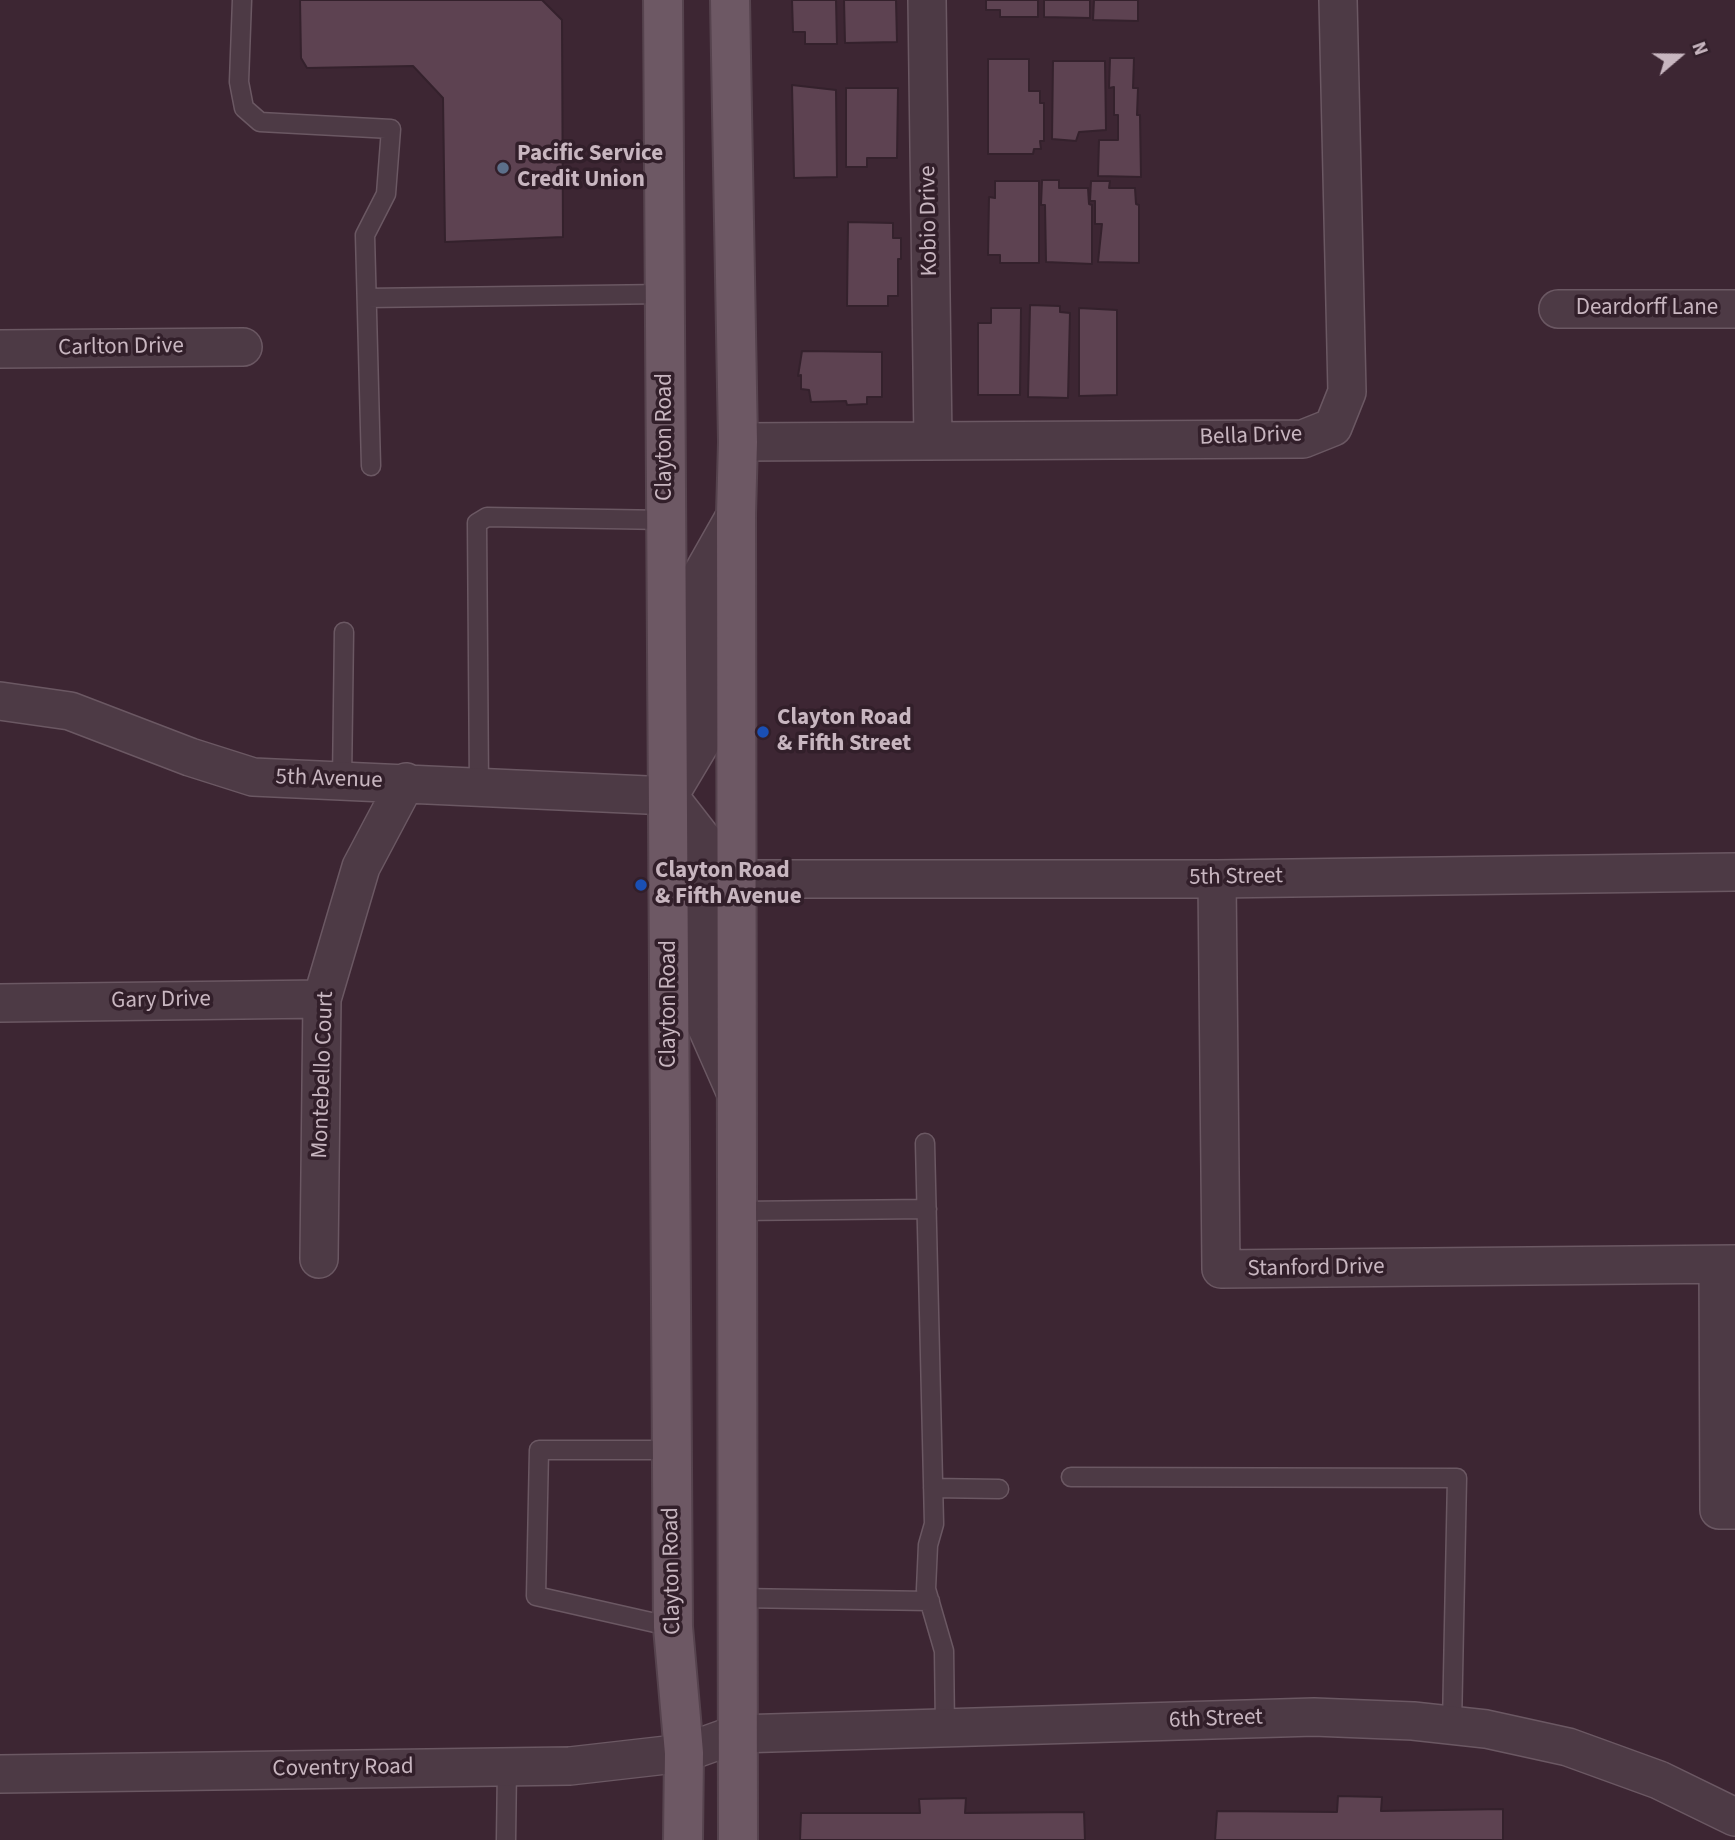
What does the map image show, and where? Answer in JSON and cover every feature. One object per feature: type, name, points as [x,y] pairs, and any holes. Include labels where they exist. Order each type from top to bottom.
[{"type":"main road","name":"Clayton Road","points":[[663,0],[673,1627],[684,1753],[683,1840]]},
{"type":"main road","points":[[730,0],[738,442],[738,1840]]},
{"type":"street","name":"Kobio Drive","points":[[927,0],[933,441]]},
{"type":"street","name":"Bella Drive","points":[[738,442],[1303,439],[1332,427],[1347,392],[1338,0]]},
{"type":"street","name":"Deardorff Lane","points":[[1558,309],[1735,309]]},
{"type":"street","name":"Carlton Drive","points":[[0,349],[243,347]]},
{"type":"street","points":[[736,514],[702,574],[700,744],[669,796],[704,841],[703,1019],[737,1096]]},
{"type":"street","name":"5th Avenue","points":[[0,701],[70,711],[190,757],[253,777],[669,796]]},
{"type":"street","name":"Montebello Court","points":[[319,1259],[322,999],[361,867],[406,782]]},
{"type":"street","name":"5th Street","points":[[738,879],[1217,879],[1735,872]]},
{"type":"street","name":"Stanford Drive","points":[[1217,879],[1222,1269],[1726,1264],[1719,1510],[1735,1510]]},
{"type":"street","name":"Gary Drive","points":[[0,1003],[322,999]]},
{"type":"street","name":"6th Street","points":[[684,1753],[737,1734],[1314,1717],[1412,1721],[1486,1729],[1567,1747],[1659,1780],[1735,1817]]},
{"type":"street","name":"Coventry Road","points":[[0,1774],[570,1766],[684,1753]]},
{"type":"lane","points":[[242,0],[239,82],[244,108],[260,122],[391,129],[386,194],[365,234],[371,466]]},
{"type":"lane","points":[[367,298],[665,295]]},
{"type":"lane","points":[[480,787],[477,523],[487,517],[667,520]]},
{"type":"lane","points":[[342,781],[344,632]]},
{"type":"lane","points":[[925,1143],[934,1524],[928,1545],[926,1588],[944,1651],[945,1728]]},
{"type":"lane","points":[[738,1211],[927,1209]]},
{"type":"lane","points":[[672,1450],[539,1450],[536,1596],[673,1627]]},
{"type":"lane","points":[[1071,1477],[1457,1478],[1452,1725]]},
{"type":"lane","points":[[933,1488],[999,1489]]},
{"type":"lane","points":[[737,1598],[930,1601]]},
{"type":"lane","points":[[506,1840],[507,1767]]},
{"type":"building","name":"Pacific Service Credit Union","points":[[300,0],[542,0],[562,20],[563,237],[445,242],[443,98],[413,66],[307,68],[301,58]]},
{"type":"building","points":[[792,0],[836,0],[837,44],[805,44],[805,32],[793,32]]},
{"type":"building","points":[[844,0],[896,0],[897,42],[845,43]]},
{"type":"building","points":[[986,0],[1038,0],[1038,17],[1000,17],[1000,10],[986,10]]},
{"type":"building","points":[[1044,0],[1090,0],[1090,18],[1044,17]]},
{"type":"building","points":[[1094,0],[1138,0],[1138,21],[1093,20]]},
{"type":"building","points":[[1110,58],[1134,58],[1133,88],[1138,88],[1141,177],[1098,176],[1099,140],[1118,140],[1118,115],[1114,115],[1114,87],[1109,88]]},
{"type":"building","points":[[988,59],[1029,59],[1029,91],[1040,91],[1040,103],[1044,103],[1044,141],[1040,141],[1041,149],[1034,149],[1033,154],[988,154]]},
{"type":"building","points":[[1053,61],[1105,61],[1106,130],[1079,132],[1076,141],[1052,139]]},
{"type":"building","points":[[792,85],[836,90],[837,177],[794,178]]},
{"type":"building","points":[[846,88],[898,88],[897,158],[867,158],[867,167],[846,167]]},
{"type":"building","points":[[1042,180],[1059,180],[1059,188],[1088,188],[1089,204],[1092,205],[1092,264],[1046,262],[1045,205],[1041,205]]},
{"type":"building","points":[[995,181],[1039,181],[1039,263],[1000,263],[1000,255],[988,255],[989,197],[995,198]]},
{"type":"building","points":[[1091,181],[1110,181],[1109,188],[1135,188],[1136,204],[1139,205],[1139,263],[1098,262],[1102,224],[1095,224],[1095,201],[1090,201]]},
{"type":"building","points":[[848,222],[893,223],[893,238],[901,238],[898,296],[888,296],[888,306],[847,306]]},
{"type":"building","points":[[1030,305],[1060,306],[1060,312],[1070,313],[1068,398],[1028,397]]},
{"type":"building","points":[[991,308],[1021,308],[1020,395],[978,395],[978,323],[991,323]]},
{"type":"building","points":[[1079,308],[1117,310],[1117,395],[1079,396]]},
{"type":"building","points":[[802,351],[882,352],[882,397],[867,397],[867,404],[847,405],[846,401],[811,402],[809,390],[801,389],[801,375],[798,376]]},
{"type":"building","points":[[1338,1796],[1382,1797],[1381,1811],[1503,1809],[1503,1840],[1215,1840],[1217,1811],[1337,1812]]},
{"type":"building","points":[[966,1798],[965,1813],[1084,1812],[1085,1840],[800,1840],[801,1813],[920,1813],[919,1799]]},
{"type":"place","name":"Pacific Service Credit Union","points":[[503,168]]},
{"type":"place","name":"Clayton Road & Fifth Street","points":[[763,732]]},
{"type":"place","name":"Clayton Road & Fifth Avenue","points":[[641,885]]}]
